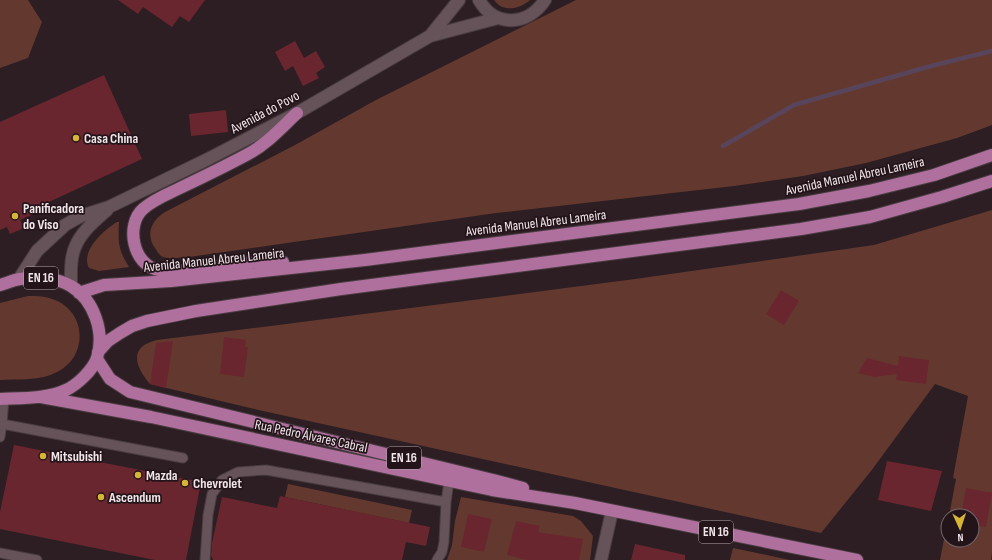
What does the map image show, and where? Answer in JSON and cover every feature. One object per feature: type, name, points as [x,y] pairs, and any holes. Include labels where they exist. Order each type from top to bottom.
[{"type":"main road","points":[[297,113],[276,133],[250,153],[159,198],[143,209],[135,221],[134,236],[136,249],[145,263],[158,270],[174,271],[264,262],[326,264]]},
{"type":"main road","name":"Avenida Manuel Abreu Lameira","points":[[75,290],[104,285],[171,281],[326,264],[799,204],[884,188],[934,175],[992,156]]},
{"type":"main road","points":[[97,356],[108,341],[132,326],[147,321],[196,311],[349,288],[801,229],[870,217],[992,181]]},
{"type":"main road","name":"EN 16","points":[[0,285],[19,279],[32,277],[57,281],[75,290]]},
{"type":"main road","points":[[75,290],[90,306],[97,319],[99,335],[97,356]]},
{"type":"main road","name":"EN 16","points":[[2,399],[41,397],[58,393],[74,386],[87,372],[97,356]]},
{"type":"main road","name":"Rua Pedro Álvares Cabral","points":[[97,356],[110,379],[130,392],[493,480],[575,503]]},
{"type":"main road","name":"Rua Pedro Álvares Cabral","points":[[41,397],[150,417],[492,490],[575,503],[857,560]]},
{"type":"street","name":"Avenida do Povo","points":[[430,36],[459,0]]},
{"type":"street","points":[[479,0],[486,10],[498,18]]},
{"type":"street","name":"Avenida do Povo","points":[[19,279],[37,251],[64,225],[81,216],[109,207],[208,159],[297,113],[430,36],[498,18],[509,21],[521,20],[540,8],[545,0]]},
{"type":"street","name":"Avenida do Povo","points":[[75,290],[72,260],[76,245],[85,231],[109,207]]},
{"type":"street","points":[[601,560],[612,511]]},
{"type":"lane","points":[[0,437],[2,424],[2,399]]},
{"type":"lane","points":[[2,424],[183,458]]},
{"type":"lane","points":[[205,560],[208,515],[212,494],[222,480],[238,472],[266,470],[280,472],[446,502]]},
{"type":"lane","points":[[437,560],[442,552],[444,542],[448,481]]},
{"type":"lane","points":[[0,552],[37,560]]},
{"type":"shaded area","points":[[0,0],[28,0],[42,22],[28,58],[0,68]]},
{"type":"shaded area","points":[[494,0],[530,0],[521,6],[507,8],[502,7]]},
{"type":"shaded area","points":[[576,0],[992,0],[992,125],[957,138],[866,163],[803,176],[734,186],[496,213],[189,257],[171,258],[161,256],[152,243],[150,233],[153,223],[165,212],[295,145],[376,100]]},
{"type":"shaded area","points":[[992,210],[991,560],[940,560],[942,548],[980,548],[980,508],[951,508],[956,479],[953,478],[968,396],[935,384],[871,471],[821,533],[250,408],[150,384],[141,371],[137,358],[138,352],[142,347],[157,340],[635,279],[874,245]]},
{"type":"shaded area","points":[[119,222],[119,241],[121,250],[129,267],[99,271],[89,268],[87,261],[90,248],[106,230]]},
{"type":"shaded area","points":[[28,296],[48,298],[66,306],[78,325],[80,335],[78,346],[74,356],[67,365],[57,372],[43,377],[29,379],[0,380],[0,303]]},
{"type":"shaded area","points":[[288,484],[412,510],[409,523],[285,497]]},
{"type":"shaded area","points":[[461,497],[573,516],[581,521],[593,536],[590,560],[447,560],[452,545],[455,521]]},
{"type":"shaded area","points":[[733,548],[790,560],[730,560]]},
{"type":"building","points":[[118,0],[205,0],[189,22],[180,16],[172,27],[143,7],[138,14]]},
{"type":"building","points":[[295,41],[304,58],[316,51],[325,67],[316,73],[319,78],[303,86],[293,66],[285,71],[275,52]]},
{"type":"building","name":"Casa China","points":[[104,75],[142,159],[38,207],[40,211],[20,220],[24,228],[10,234],[7,227],[0,230],[0,122]]},
{"type":"building","points":[[226,110],[228,132],[191,136],[189,114]]},
{"type":"building","points":[[781,290],[799,301],[784,325],[766,314]]},
{"type":"building","points":[[224,337],[246,340],[245,347],[248,347],[244,377],[220,374]]},
{"type":"building","points":[[173,341],[166,388],[150,384],[156,343]]},
{"type":"building","points":[[899,356],[929,360],[926,384],[896,380],[897,374],[874,377],[858,373],[867,358],[898,366]]},
{"type":"building","name":"Ascendum","points":[[14,445],[201,482],[186,560],[155,560],[0,529],[0,512]]},
{"type":"building","points":[[887,461],[942,471],[931,511],[878,500]]},
{"type":"building","points":[[966,488],[992,493],[986,527],[980,526],[980,508],[962,508]]},
{"type":"building","points":[[280,496],[430,527],[426,546],[406,542],[402,560],[213,560],[211,555],[212,543],[222,497],[277,508]]},
{"type":"building","points":[[468,514],[492,519],[484,552],[461,547]]},
{"type":"building","points":[[516,521],[540,526],[538,532],[583,539],[579,560],[527,560],[507,555]]},
{"type":"building","points":[[635,544],[685,555],[685,560],[631,560]]},
{"type":"waterway","points":[[723,146],[794,105],[931,66],[992,51]]},
{"type":"place","name":"Casa China","points":[[76,138]]},
{"type":"place","name":"Panificadora do Viso","points":[[15,216]]},
{"type":"place","name":"Mitsubishi","points":[[43,456]]},
{"type":"place","name":"Mazda","points":[[138,475]]},
{"type":"place","name":"Chevrolet","points":[[185,483]]},
{"type":"place","name":"Ascendum","points":[[101,497]]}]
